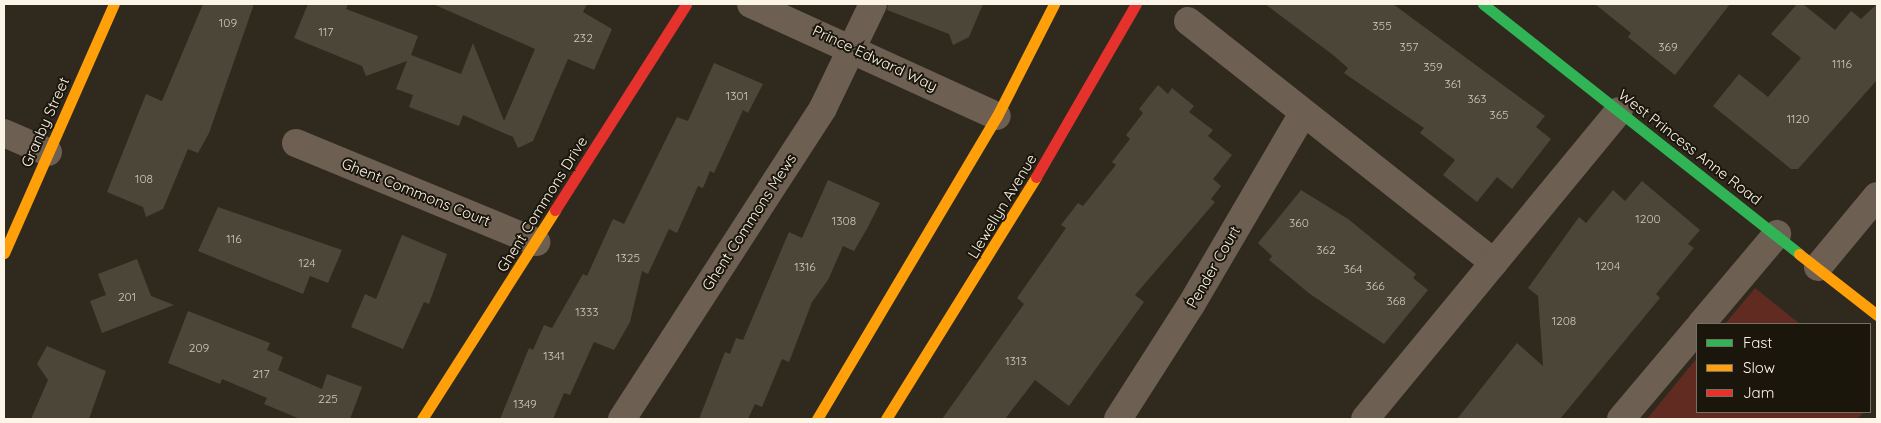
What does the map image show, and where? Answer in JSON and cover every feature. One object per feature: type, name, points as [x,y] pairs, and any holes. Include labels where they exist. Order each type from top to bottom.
[{"type":"street","name":"Granby Street","points":[[4,253],[114,4]]},
{"type":"street","name":"Ghent Commons Drive","points":[[422,419],[686,4]]},
{"type":"street","name":"Prince Edward Way","points":[[751,4],[853,47],[997,116]]},
{"type":"street","points":[[817,419],[997,116],[1054,4]]},
{"type":"street","name":"Llewellyn Avenue","points":[[886,419],[1076,113],[1136,4]]},
{"type":"street","name":"West Princess Anne Road","points":[[1482,4],[1777,234],[1877,315]]},
{"type":"street","name":"Ghent Commons Mews","points":[[622,419],[823,108],[870,12]]},
{"type":"street","points":[[1188,21],[1494,263]]},
{"type":"street","points":[[1378,415],[1494,263],[1620,111]]},
{"type":"street","name":"Pender Court","points":[[1118,419],[1192,305],[1303,113]]},
{"type":"street","points":[[4,132],[48,152]]},
{"type":"street","name":"Ghent Commons Court","points":[[296,143],[536,242]]},
{"type":"street","points":[[1818,267],[1877,196]]},
{"type":"street","points":[[1702,323],[1777,234]]},
{"type":"street","points":[[1622,419],[1696,330]]},
{"type":"shaded area","points":[[1755,288],[1799,323],[1726,323]]},
{"type":"shaded area","points":[[1696,359],[1696,413],[1863,413],[1857,419],[1647,419]]},
{"type":"building","points":[[203,4],[254,4],[209,133],[198,153],[188,149],[163,209],[146,217],[143,207],[107,192],[146,94],[162,101]]},
{"type":"building","points":[[308,4],[348,4],[346,9],[418,36],[411,55],[461,74],[473,43],[504,121],[535,49],[433,4],[587,4],[583,12],[612,29],[594,70],[568,59],[533,141],[518,148],[513,137],[463,115],[459,126],[409,107],[413,95],[396,89],[407,61],[366,76],[362,66],[294,38]]},
{"type":"building","points":[[888,4],[983,4],[969,37],[953,45],[949,34],[887,10]]},
{"type":"building","points":[[1265,4],[1393,4],[1545,116],[1536,127],[1551,139],[1512,189],[1497,177],[1477,202],[1443,175],[1455,160],[1420,133],[1424,128],[1344,73],[1348,68]]},
{"type":"building","points":[[1595,4],[1730,4],[1675,75],[1628,37],[1631,33]]},
{"type":"building","points":[[1797,4],[1803,4],[1835,30],[1851,11],[1861,19],[1877,4],[1877,80],[1798,169],[1791,169],[1713,106],[1739,74],[1768,97],[1801,58],[1771,34]]},
{"type":"building","points":[[714,63],[763,84],[748,113],[743,110],[714,173],[710,171],[703,188],[698,186],[677,233],[669,229],[648,274],[642,271],[630,322],[614,350],[594,342],[570,395],[564,393],[553,419],[500,419],[529,348],[533,350],[544,325],[552,328],[583,274],[587,276],[613,219],[624,224],[677,117],[688,121]]},
{"type":"building","points":[[1158,85],[1168,94],[1172,88],[1194,106],[1189,112],[1213,130],[1208,136],[1232,155],[1213,179],[1221,186],[1211,199],[1215,202],[1135,295],[1144,302],[1069,406],[1035,380],[1005,419],[942,419],[1024,304],[1017,298],[1066,228],[1061,225],[1078,203],[1083,206],[1116,165],[1112,162],[1130,139],[1126,135],[1143,113],[1139,109]]},
{"type":"building","points":[[828,180],[880,203],[868,227],[854,251],[843,246],[828,280],[812,302],[789,362],[782,359],[762,407],[755,404],[748,419],[699,419],[725,352],[730,354],[736,338],[743,340],[789,232],[802,238]]},
{"type":"building","points":[[1642,181],[1700,230],[1688,244],[1694,248],[1656,294],[1660,298],[1560,419],[1457,419],[1517,343],[1543,366],[1538,296],[1528,288],[1579,217],[1586,223],[1613,190],[1625,201]]},
{"type":"building","points":[[1301,190],[1348,219],[1416,274],[1413,278],[1428,290],[1384,344],[1310,294],[1269,260],[1272,256],[1258,243]]},
{"type":"building","points":[[218,207],[342,250],[328,283],[310,276],[303,294],[198,251]]},
{"type":"building","points":[[402,235],[447,254],[429,304],[424,302],[403,349],[351,327],[365,294],[376,299]]},
{"type":"building","points":[[137,259],[151,296],[174,305],[102,333],[90,301],[106,295],[98,274]]},
{"type":"building","points":[[188,311],[270,343],[267,350],[283,357],[278,370],[322,389],[327,374],[362,387],[350,419],[300,419],[264,404],[267,398],[222,379],[220,384],[168,363]]},
{"type":"building","points":[[47,346],[106,371],[89,419],[31,419],[48,380],[37,364]]},
{"type":"traffic: fast","points":[[1483,4],[1799,254]]},
{"type":"traffic: slow","points":[[4,253],[114,4]]},
{"type":"traffic: slow","points":[[817,419],[997,116],[1054,4]]},
{"type":"traffic: slow","points":[[886,419],[1036,177]]},
{"type":"traffic: slow","points":[[422,419],[555,210]]},
{"type":"traffic: slow","points":[[1799,254],[1877,315]]},
{"type":"traffic: jam","points":[[555,210],[686,4]]},
{"type":"traffic: jam","points":[[1036,177],[1136,4]]}]
